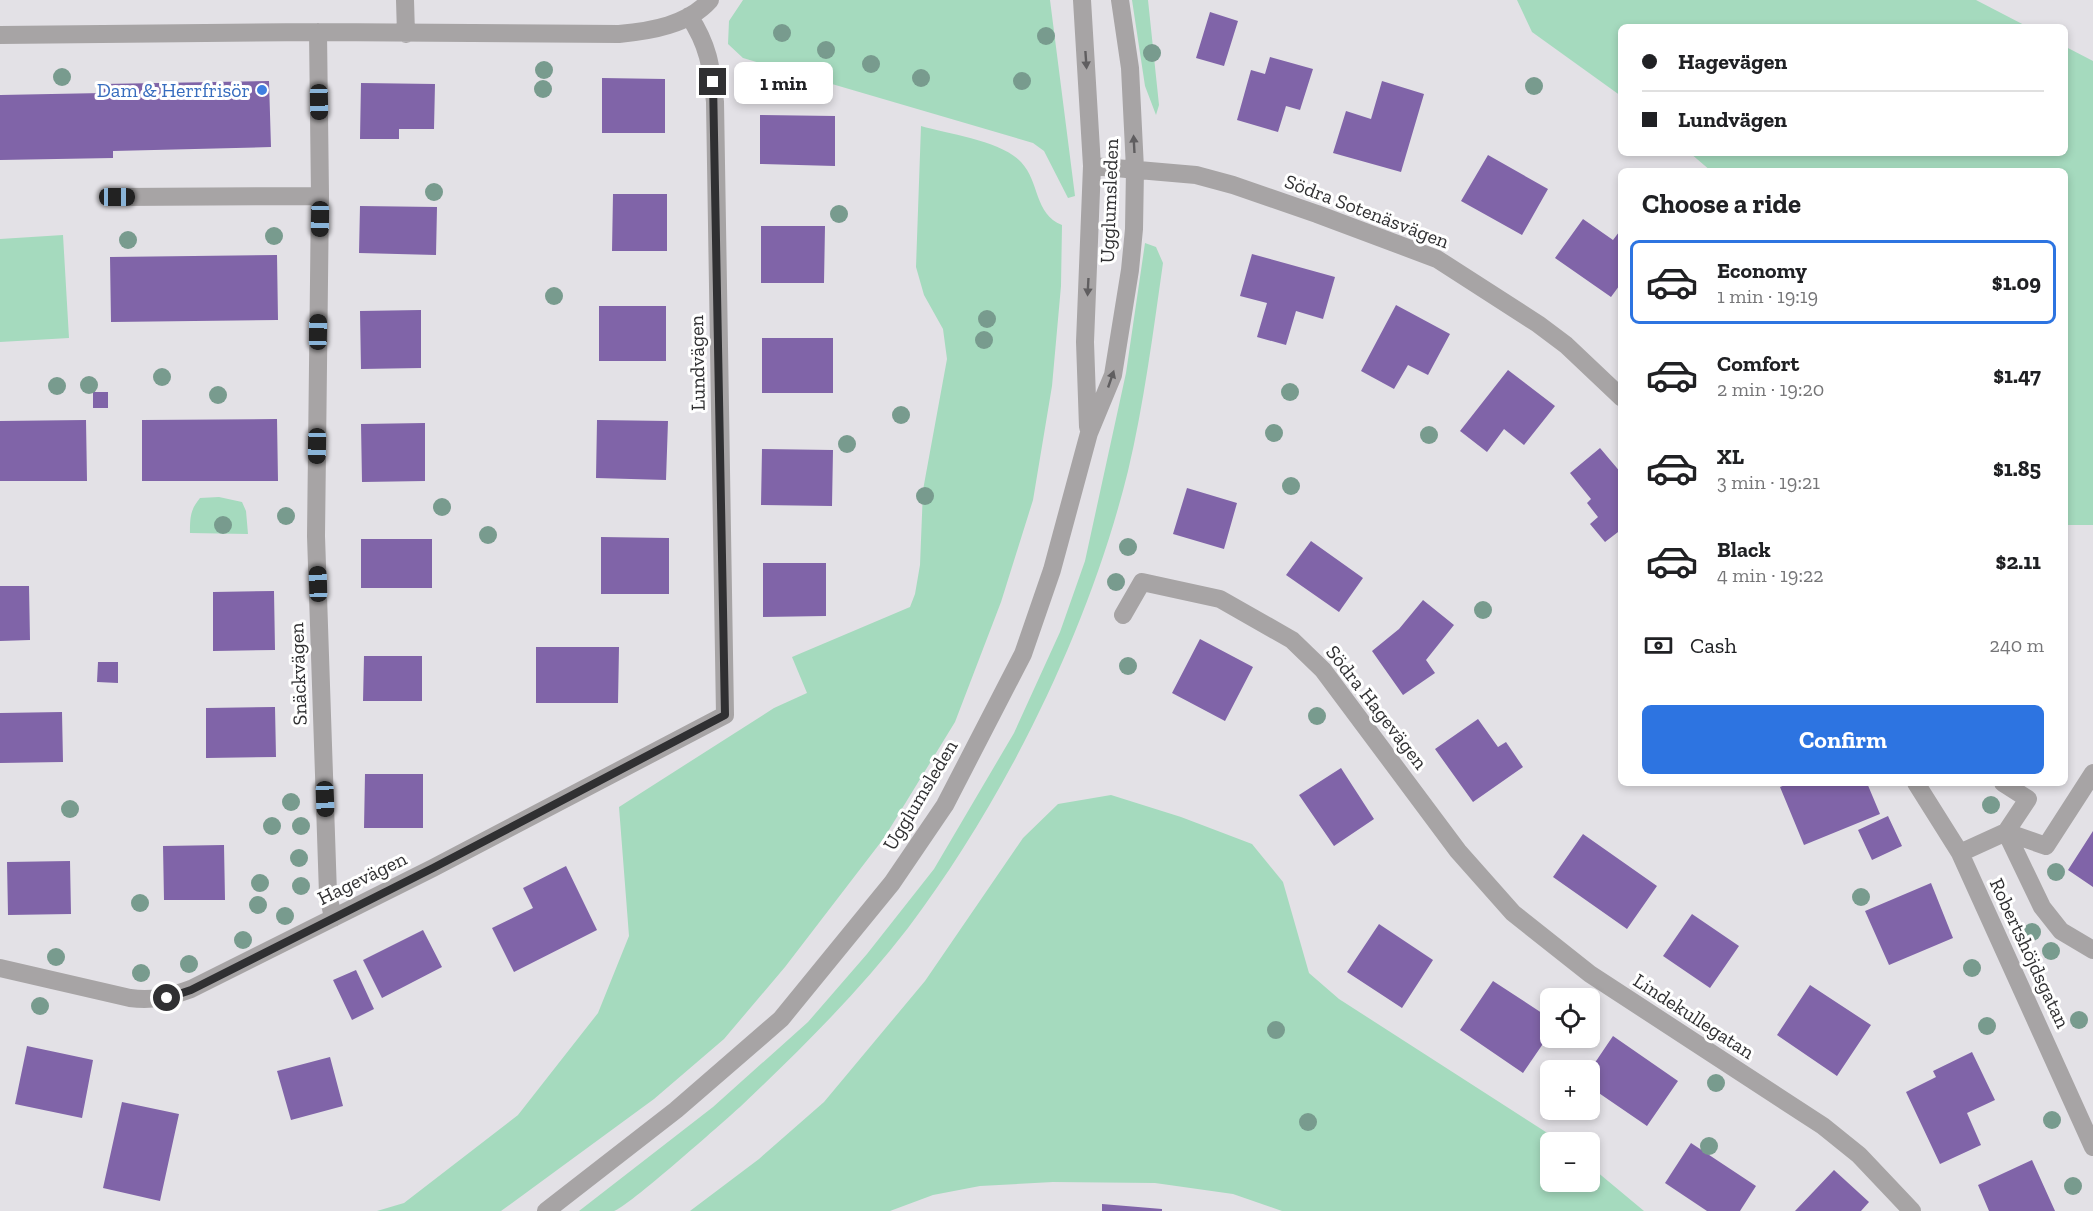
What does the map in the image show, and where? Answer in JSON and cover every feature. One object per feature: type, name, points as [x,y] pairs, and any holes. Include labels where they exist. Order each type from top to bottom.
[{"type":"street","points":[[405,0],[406,34]]},
{"type":"street","points":[[0,35],[318,32],[619,34],[644,32],[689,16],[710,0]]},
{"type":"street","name":"Ugglumsleden","points":[[1082,0],[1092,166],[1085,342],[1089,433]]},
{"type":"street","name":"Ugglumsleden","points":[[546,1211],[676,1110],[781,1019],[892,883],[945,805],[1023,654],[1052,570],[1089,433],[1113,375],[1131,259],[1135,169],[1130,68],[1120,0]]},
{"type":"street","name":"Lundvägen","points":[[689,16],[704,38],[711,62],[715,102],[725,715]]},
{"type":"street","name":"Snäckvägen","points":[[318,32],[320,196],[316,536],[328,894],[333,918]]},
{"type":"street","name":"Södra Sotenäsvägen","points":[[1092,166],[1196,175],[1252,191],[1437,260],[1538,324],[1573,351],[1618,394]]},
{"type":"street","points":[[117,197],[320,196]]},
{"type":"street","name":"Södra Hagevägen","points":[[1123,615],[1142,582],[1220,599],[1292,640],[1323,670],[1458,851]]},
{"type":"street","name":"Hagevägen","points":[[0,968],[130,998],[159,999],[191,990],[725,715]]},
{"type":"street","points":[[2007,832],[2046,846],[2093,773]]},
{"type":"street","name":"Robertshöjdsgatan","points":[[1918,786],[1960,853],[2093,1147]]},
{"type":"street","points":[[1960,853],[2007,832],[2028,799],[2008,786]]},
{"type":"street","points":[[2007,832],[2042,907],[2061,931],[2093,950]]},
{"type":"street","name":"Lindekullegatan","points":[[1458,851],[1505,905],[1545,941],[1590,974],[1823,1126],[1859,1155],[1912,1211]]},
{"type":"green space","points":[[743,0],[1050,0],[1075,196],[1068,198],[1044,151],[1033,143],[743,58],[728,44],[729,21]]},
{"type":"green space","points":[[1132,0],[1148,0],[1159,105],[1156,115],[1145,86]]},
{"type":"green space","points":[[1517,0],[1976,0],[2022,24],[1618,24],[1618,94],[1532,32]]},
{"type":"green space","points":[[2068,48],[2093,61],[2093,525],[2068,525],[2068,168],[1708,168],[1694,156],[2068,156]]},
{"type":"green space","points":[[921,126],[988,143],[1012,155],[1027,170],[1046,213],[1062,225],[1061,286],[1052,386],[1033,500],[1001,602],[955,722],[884,838],[785,967],[724,1039],[654,1099],[501,1211],[377,1211],[404,1203],[518,1115],[598,1013],[629,936],[619,807],[774,708],[807,693],[792,657],[910,607],[915,594],[920,565],[923,490],[947,359],[943,329],[924,295],[916,267]]},
{"type":"green space","points":[[63,235],[69,338],[0,342],[0,239]]},
{"type":"green space","points":[[1145,243],[1156,247],[1163,263],[1139,420],[1128,471],[1111,531],[1091,591],[1067,651],[1040,710],[978,824],[944,878],[889,952],[827,1021],[762,1086],[637,1196],[614,1211],[579,1211],[713,1107],[808,1022],[867,954],[934,869],[1014,733],[1060,632],[1085,561],[1126,373]]},
{"type":"green space","points":[[219,497],[242,502],[246,511],[248,534],[190,533],[191,514],[200,498]]},
{"type":"green space","points":[[1111,795],[1181,817],[1252,844],[1283,882],[1309,973],[1339,999],[1546,1132],[1540,1132],[1540,1192],[1600,1192],[1600,1174],[1644,1211],[1282,1211],[1233,1194],[1155,1183],[1053,1182],[980,1186],[933,1195],[890,1211],[690,1211],[759,1159],[824,1102],[925,981],[1023,838],[1058,804]]},
{"type":"building","points":[[1210,12],[1238,21],[1224,66],[1196,58]]},
{"type":"building","points":[[1270,57],[1313,69],[1300,110],[1286,106],[1278,132],[1237,120],[1251,70],[1265,74]]},
{"type":"building","points":[[602,78],[665,79],[665,133],[602,133]]},
{"type":"building","points":[[269,81],[271,147],[113,151],[113,158],[0,160],[0,95],[103,93],[103,84]]},
{"type":"building","points":[[1382,81],[1424,94],[1401,172],[1333,153],[1346,111],[1371,119]]},
{"type":"building","points":[[361,83],[435,84],[434,129],[399,129],[399,139],[360,139]]},
{"type":"building","points":[[760,115],[835,116],[835,166],[760,164]]},
{"type":"building","points":[[1488,155],[1548,189],[1522,235],[1461,201]]},
{"type":"building","points":[[613,194],[667,194],[667,251],[612,251]]},
{"type":"building","points":[[360,206],[437,207],[436,255],[359,253]]},
{"type":"building","points":[[1583,219],[1613,240],[1618,233],[1618,287],[1611,297],[1555,258]]},
{"type":"building","points":[[761,226],[825,226],[824,283],[761,283]]},
{"type":"building","points":[[1252,254],[1335,277],[1323,319],[1296,311],[1286,345],[1257,337],[1267,303],[1240,296]]},
{"type":"building","points":[[277,255],[278,320],[111,322],[110,257]]},
{"type":"building","points":[[1396,305],[1450,334],[1428,375],[1408,365],[1394,389],[1361,371]]},
{"type":"building","points":[[599,306],[666,306],[666,361],[599,361]]},
{"type":"building","points":[[421,310],[421,368],[361,369],[360,311]]},
{"type":"building","points":[[762,338],[833,338],[833,393],[762,393]]},
{"type":"building","points":[[1508,370],[1555,406],[1524,445],[1504,429],[1487,452],[1460,431]]},
{"type":"building","points":[[93,392],[108,392],[108,408],[93,408]]},
{"type":"building","points":[[277,419],[278,481],[142,481],[142,420]]},
{"type":"building","points":[[86,420],[87,481],[0,481],[0,421]]},
{"type":"building","points":[[597,420],[668,421],[666,480],[596,478]]},
{"type":"building","points":[[425,423],[425,481],[362,482],[361,424]]},
{"type":"building","points":[[1600,448],[1618,469],[1618,532],[1605,542],[1590,524],[1598,517],[1587,503],[1591,499],[1570,473]]},
{"type":"building","points":[[762,449],[833,450],[832,506],[761,505]]},
{"type":"building","points":[[1187,488],[1237,503],[1224,549],[1173,534]]},
{"type":"building","points":[[601,537],[669,538],[669,594],[601,594]]},
{"type":"building","points":[[361,539],[432,539],[432,588],[361,588]]},
{"type":"building","points":[[1311,541],[1363,578],[1339,612],[1286,575]]},
{"type":"building","points":[[763,563],[826,563],[826,616],[763,617]]},
{"type":"building","points":[[0,586],[29,586],[30,640],[0,641]]},
{"type":"building","points":[[274,591],[275,650],[213,651],[213,592]]},
{"type":"building","points":[[1423,600],[1454,625],[1426,660],[1435,673],[1403,695],[1372,651],[1399,629]]},
{"type":"building","points":[[1200,639],[1253,667],[1225,721],[1172,693]]},
{"type":"building","points":[[536,647],[619,647],[618,703],[536,703]]},
{"type":"building","points":[[364,656],[422,656],[422,701],[363,701]]},
{"type":"building","points":[[98,662],[118,662],[118,683],[97,682]]},
{"type":"building","points":[[275,707],[276,757],[206,758],[206,708]]},
{"type":"building","points":[[62,712],[63,762],[0,763],[0,713]]},
{"type":"building","points":[[1478,719],[1498,747],[1506,742],[1523,767],[1473,802],[1435,749]]},
{"type":"building","points":[[1341,768],[1374,819],[1334,846],[1299,795]]},
{"type":"building","points":[[365,774],[423,774],[423,828],[364,828]]},
{"type":"building","points":[[1868,786],[1880,814],[1804,845],[1780,787]]},
{"type":"building","points":[[1888,816],[1902,846],[1872,860],[1858,830]]},
{"type":"building","points":[[2093,831],[2093,887],[2068,870]]},
{"type":"building","points":[[1583,834],[1657,886],[1627,929],[1553,877]]},
{"type":"building","points":[[224,845],[225,900],[164,900],[163,846]]},
{"type":"building","points":[[70,861],[71,914],[8,915],[7,862]]},
{"type":"building","points":[[566,866],[597,930],[514,972],[492,928],[533,908],[523,888]]},
{"type":"building","points":[[1931,883],[1953,938],[1889,965],[1865,911]]},
{"type":"building","points":[[1692,914],[1739,946],[1710,988],[1663,956]]},
{"type":"building","points":[[1379,924],[1433,960],[1402,1008],[1347,972]]},
{"type":"building","points":[[423,930],[442,967],[382,998],[363,960]]},
{"type":"building","points":[[356,970],[374,1009],[352,1020],[333,980]]},
{"type":"building","points":[[1493,981],[1540,1012],[1540,1048],[1523,1073],[1460,1030]]},
{"type":"building","points":[[1810,985],[1871,1025],[1837,1076],[1777,1035]]},
{"type":"building","points":[[1613,1036],[1678,1081],[1647,1126],[1600,1094],[1600,1060],[1597,1060]]},
{"type":"building","points":[[27,1046],[93,1060],[82,1118],[15,1104]]},
{"type":"building","points":[[1972,1052],[1995,1100],[1967,1113],[1981,1145],[1940,1164],[1906,1092],[1936,1077],[1933,1071]]},
{"type":"building","points":[[330,1057],[343,1106],[291,1120],[277,1071]]},
{"type":"building","points":[[122,1102],[179,1114],[160,1201],[103,1188]]},
{"type":"building","points":[[1691,1143],[1756,1186],[1740,1211],[1707,1211],[1665,1183]]},
{"type":"building","points":[[2032,1160],[2055,1211],[1989,1211],[1978,1185]]},
{"type":"building","points":[[1834,1170],[1869,1202],[1861,1211],[1795,1211]]},
{"type":"building","points":[[1102,1204],[1162,1209],[1162,1211],[1102,1211]]},
{"type":"place","name":"Dam & Herrfrisör","points":[[262,90]]},
{"type":"route","points":[[167,998],[191,990],[433,868],[725,715],[713,82]]}]
